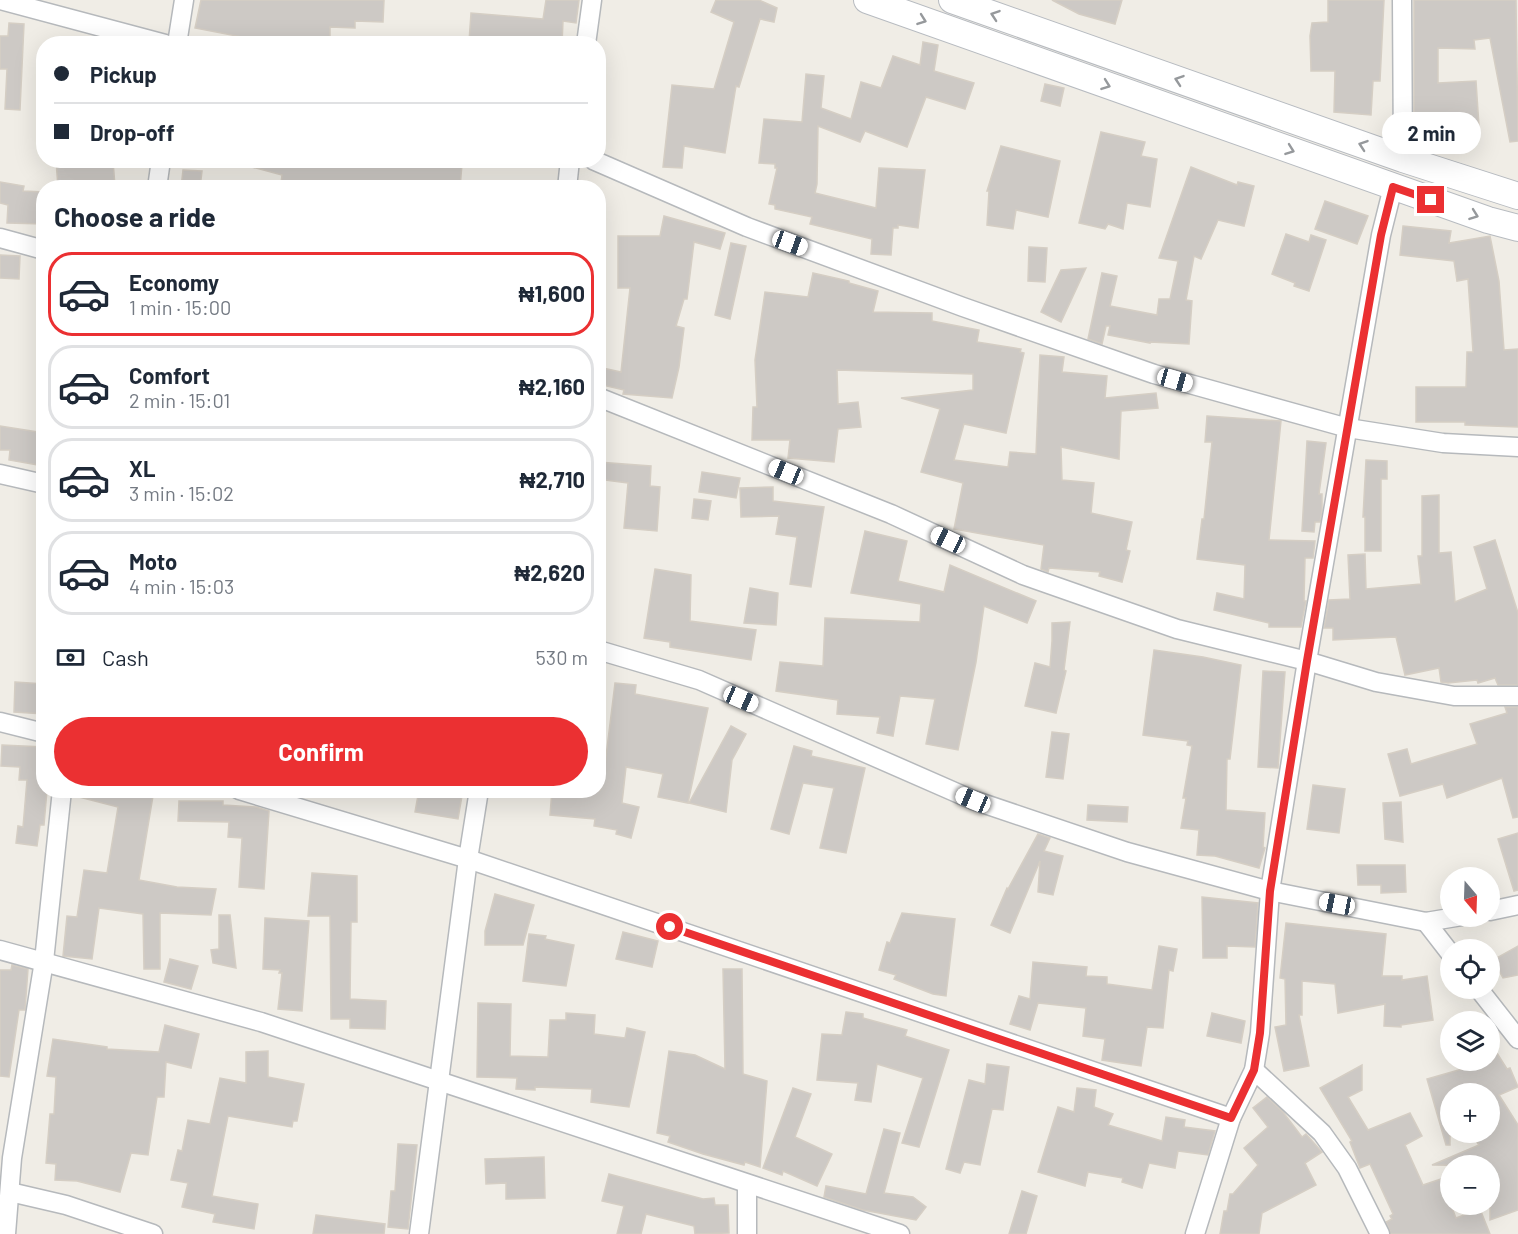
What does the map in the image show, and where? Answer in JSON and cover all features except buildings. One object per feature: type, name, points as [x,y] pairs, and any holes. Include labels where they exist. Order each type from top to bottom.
[{"type":"main road","points":[[867,0],[1393,187],[1518,228]]},
{"type":"main road","points":[[952,0],[1403,159],[1518,196]]},
{"type":"street","points":[[0,0],[135,36]]},
{"type":"street","points":[[178,36],[184,0]]},
{"type":"street","points":[[587,36],[592,0]]},
{"type":"street","points":[[1402,0],[1403,159]]},
{"type":"street","points":[[606,166],[747,227],[963,307],[1154,374],[1348,428],[1443,443],[1518,447]]},
{"type":"street","points":[[1195,1234],[1231,1118],[1254,1070],[1260,1033],[1270,891],[1307,661],[1381,235],[1393,187]]},
{"type":"street","points":[[0,238],[36,248]]},
{"type":"street","points":[[606,401],[891,514],[1023,575],[1177,629],[1307,661],[1376,682],[1454,696],[1518,696]]},
{"type":"street","points":[[0,474],[36,482]]},
{"type":"street","points":[[606,653],[699,680],[973,800],[1127,852],[1270,891],[1426,922],[1440,920]]},
{"type":"street","points":[[0,722],[36,731]]},
{"type":"street","points":[[6,1234],[10,1192],[6,1157],[44,962],[61,798]]},
{"type":"street","points":[[266,798],[468,859],[1231,1118]]},
{"type":"street","points":[[419,1234],[478,798]]},
{"type":"street","points":[[1500,909],[1518,905]]},
{"type":"street","points":[[1426,922],[1440,940]]},
{"type":"street","points":[[0,950],[261,1022],[900,1234]]},
{"type":"street","points":[[1487,999],[1518,1039]]},
{"type":"street","points":[[1254,1070],[1322,1133],[1347,1168],[1380,1234]]},
{"type":"street","points":[[747,1184],[747,1234]]},
{"type":"street","points":[[10,1192],[66,1205],[153,1234]]},
{"type":"route","points":[[670,927],[1231,1118],[1254,1070],[1260,1033],[1270,891],[1307,661],[1381,235],[1393,187],[1431,200]]}]
